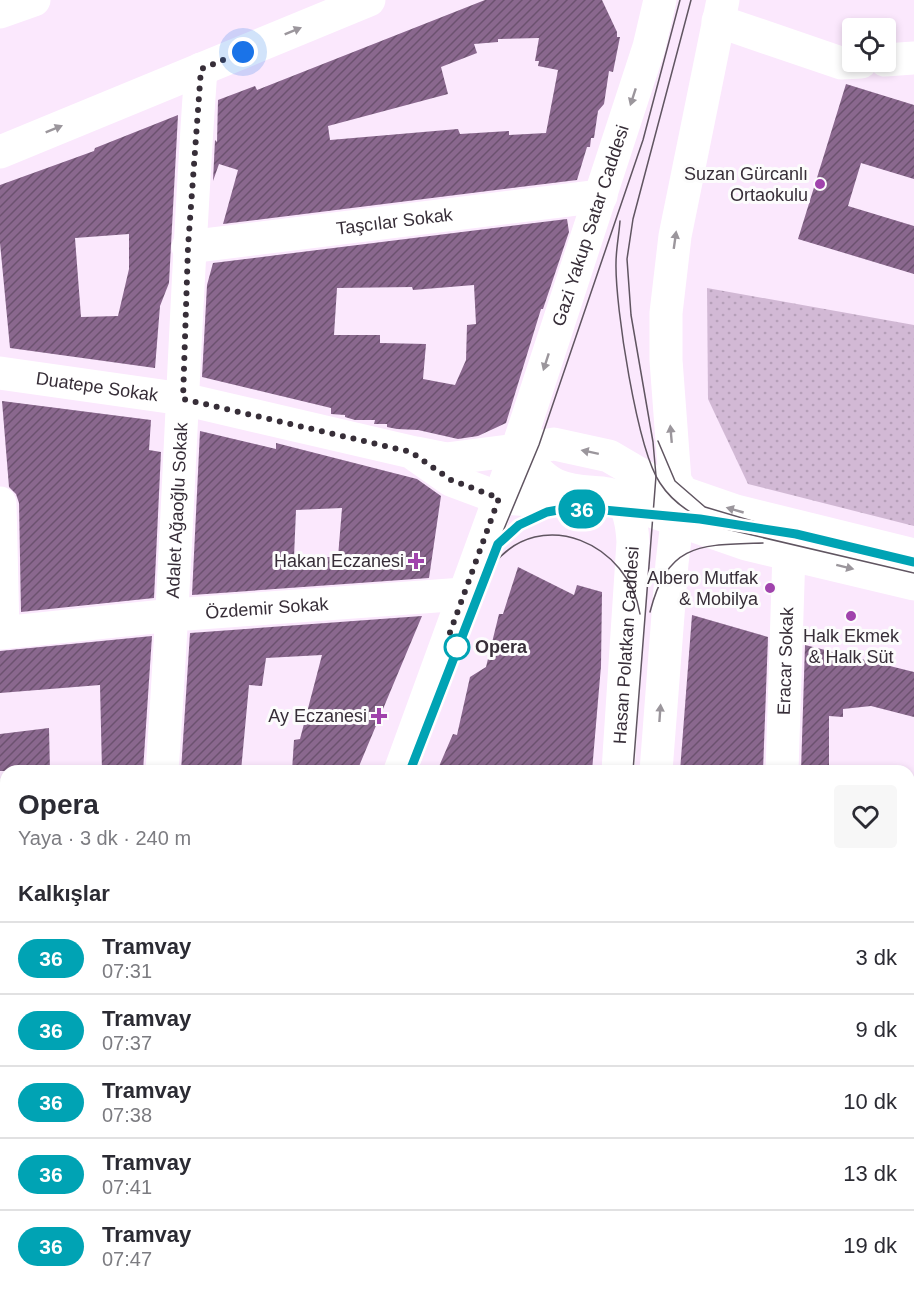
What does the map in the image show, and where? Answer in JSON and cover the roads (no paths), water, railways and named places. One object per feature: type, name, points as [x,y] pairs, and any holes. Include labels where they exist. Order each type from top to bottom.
[{"type":"main road","points":[[0,12],[34,0]]},
{"type":"main road","points":[[0,152],[369,0]]},
{"type":"main road","points":[[647,0],[650,14],[649,47]]},
{"type":"main road","name":"Gazi Yakup Satar Caddesi","points":[[499,498],[601,196],[649,47],[660,0]]},
{"type":"main road","points":[[656,765],[672,563],[680,506],[675,481],[666,360],[666,313],[675,236],[721,10],[842,63]]},
{"type":"main road","points":[[896,59],[914,58]]},
{"type":"main road","name":"Adalet Ağaoğlu Sokak","points":[[162,765],[173,615],[188,247],[201,69]]},
{"type":"main road","name":"Taşcılar Sokak","points":[[188,247],[601,196]]},
{"type":"main road","name":"Duatepe Sokak","points":[[0,373],[183,399],[411,452],[451,480],[499,498],[533,500],[582,491]]},
{"type":"main road","points":[[411,452],[446,459],[554,444],[609,456],[656,483],[680,506],[746,544],[789,552],[914,584]]},
{"type":"main road","points":[[517,450],[549,481],[582,491],[596,490],[625,510],[680,506],[736,511],[914,555]]},
{"type":"main road","points":[[402,765],[499,498]]},
{"type":"main road","points":[[0,503],[2,633]]},
{"type":"main road","name":"Hasan Polatkan Caddesi","points":[[618,765],[632,562],[625,510]]},
{"type":"main road","name":"Eracar Sokak","points":[[782,765],[789,552]]},
{"type":"main road","name":"Özdemir Sokak","points":[[2,633],[173,615],[464,594]]},
{"type":"tram line","points":[[412,765],[484,577],[539,445],[643,140],[680,0]]},
{"type":"tram line","points":[[633,765],[656,476],[653,442],[631,315],[627,259],[633,219],[691,0]]},
{"type":"tram line","points":[[620,221],[616,258],[623,343],[643,440],[651,466],[666,491],[688,510],[722,528],[914,573]]},
{"type":"tram line","points":[[658,441],[675,481],[705,507],[796,534],[914,562]]},
{"type":"tram line","name":"36","points":[[412,765],[498,544],[519,525],[532,518],[547,512],[569,508],[700,519],[796,534],[914,562]]},
{"type":"tram line","points":[[502,540],[531,519],[562,511],[596,510],[700,519]]},
{"type":"tram line","points":[[493,565],[513,547],[535,537],[558,535],[580,540],[601,552],[619,568],[632,589],[640,614]]},
{"type":"tram line","points":[[650,612],[657,589],[666,572],[677,560],[690,552],[704,547],[763,543]]},
{"type":"place","name":"Suzan Gürcanlı Ortaokulu","points":[[820,184]]},
{"type":"place","name":"Hakan Eczanesi","points":[[416,561]]},
{"type":"place","name":"Albero Mutfak & Mobilya","points":[[770,588]]},
{"type":"place","name":"Halk Ekmek & Halk Süt","points":[[851,616]]},
{"type":"place","name":"Opera","points":[[457,647]]},
{"type":"place","name":"Ay Eczanesi","points":[[379,716]]}]
